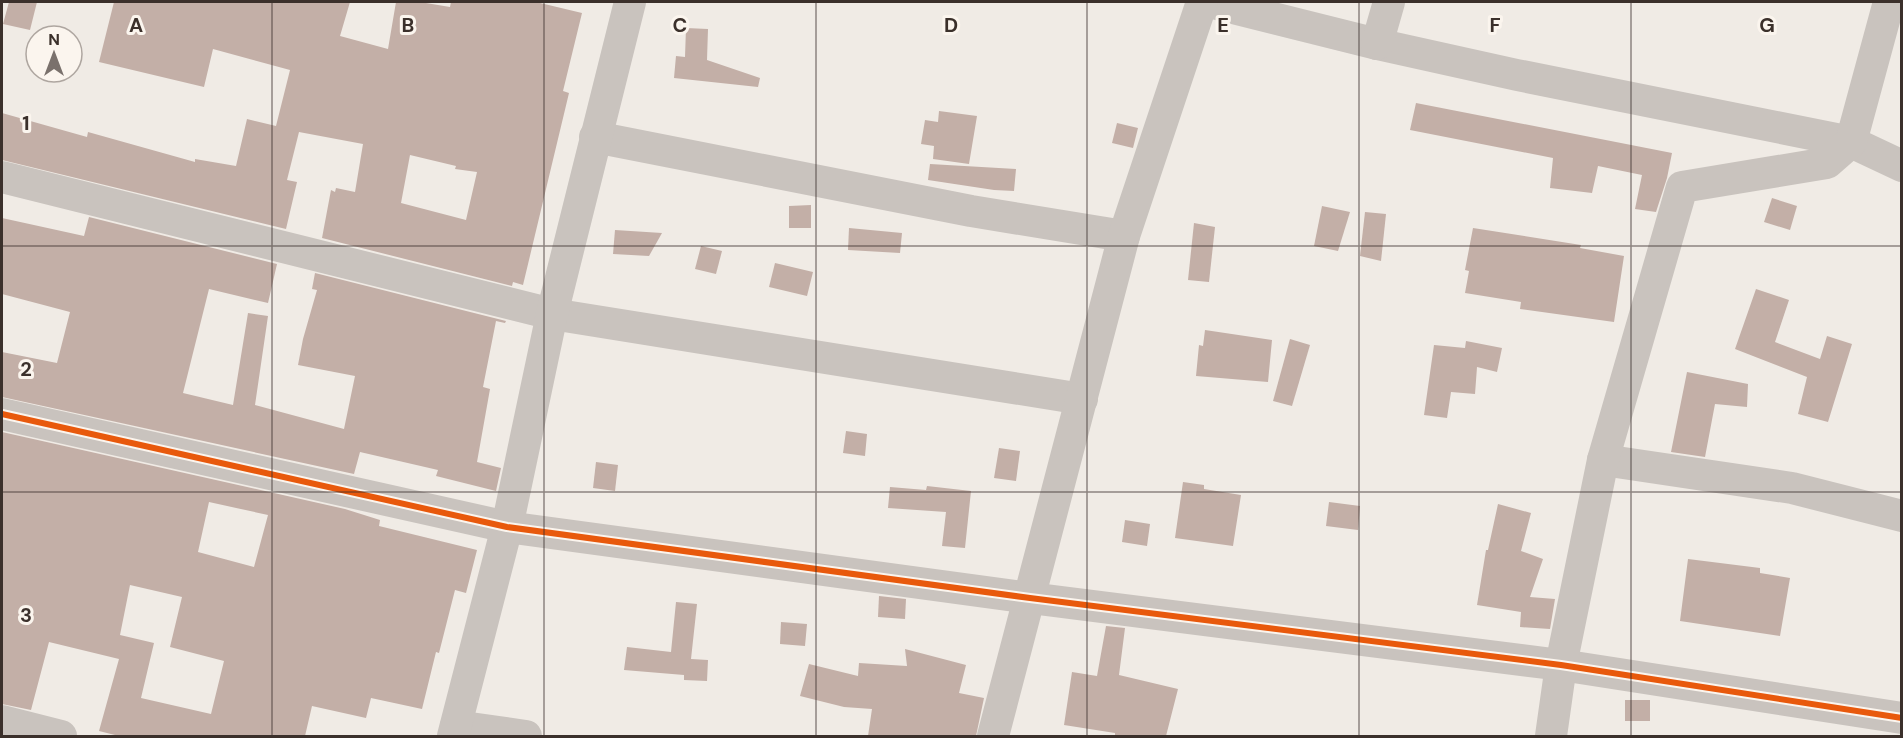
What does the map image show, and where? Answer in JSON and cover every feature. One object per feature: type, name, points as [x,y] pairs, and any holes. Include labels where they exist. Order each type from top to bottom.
[{"type":"street","points":[[526,736],[455,731],[507,527],[552,314],[630,2]]},
{"type":"street","points":[[993,736],[1124,236],[1202,2]]},
{"type":"street","points":[[1209,2],[1377,44],[1517,75],[1851,142],[1902,166]]},
{"type":"street","points":[[1377,44],[1389,2]]},
{"type":"street","points":[[1551,736],[1561,665],[1603,460],[1682,187],[1827,164],[1851,142],[1889,2]]},
{"type":"street","points":[[595,137],[971,211],[1124,236]]},
{"type":"street","points":[[2,177],[552,314],[1082,399]]},
{"type":"street","points":[[2,414],[507,527],[1030,598],[1561,665],[1902,718]]},
{"type":"street","points":[[1603,460],[1792,488],[1902,516]]},
{"type":"street","points":[[2,722],[61,736]]},
{"type":"building","points":[[9,2],[37,2],[32,24],[24,24],[24,29],[3,24]]},
{"type":"building","points":[[114,2],[350,2],[340,36],[388,49],[396,2],[420,2],[450,7],[451,2],[536,2],[582,13],[563,91],[569,93],[523,285],[513,282],[512,286],[322,238],[331,190],[335,192],[336,188],[355,192],[363,144],[299,132],[287,180],[297,182],[286,229],[2,160],[2,113],[87,137],[88,132],[195,162],[195,159],[236,166],[247,119],[276,126],[290,70],[213,49],[204,87],[99,62]],"holes":[[[410,155],[456,166],[455,169],[477,172],[466,220],[401,203]]]},
{"type":"building","points":[[686,28],[708,29],[707,60],[760,78],[758,87],[674,78],[676,56],[685,57]]},
{"type":"building","points":[[1416,103],[1672,153],[1656,212],[1635,209],[1642,175],[1598,166],[1592,193],[1550,188],[1553,158],[1410,130]]},
{"type":"building","points":[[939,111],[977,116],[969,164],[933,159],[934,146],[921,144],[925,120],[938,122]]},
{"type":"building","points":[[1117,123],[1138,128],[1133,148],[1112,143]]},
{"type":"building","points":[[930,164],[1016,169],[1014,191],[928,180]]},
{"type":"building","points":[[1772,198],[1797,206],[1790,230],[1764,222]]},
{"type":"building","points":[[811,205],[811,228],[789,228],[789,206]]},
{"type":"building","points":[[1322,206],[1350,212],[1338,251],[1314,246]]},
{"type":"building","points":[[1365,212],[1386,214],[1381,261],[1360,256]]},
{"type":"building","points":[[89,217],[277,264],[268,303],[209,289],[183,393],[233,405],[248,313],[268,316],[255,405],[344,429],[355,376],[298,365],[317,290],[312,289],[315,273],[506,321],[505,323],[496,321],[483,387],[490,389],[477,462],[501,468],[496,491],[436,476],[438,470],[360,452],[354,474],[2,397],[2,352],[57,363],[70,312],[2,294],[2,218],[84,236]]},
{"type":"building","points":[[1194,223],[1215,227],[1209,282],[1188,280]]},
{"type":"building","points":[[849,228],[902,233],[900,253],[848,250]]},
{"type":"building","points":[[1473,228],[1581,245],[1580,248],[1624,256],[1614,322],[1520,309],[1521,302],[1465,293],[1469,271],[1465,270]]},
{"type":"building","points":[[615,230],[662,233],[649,256],[613,254]]},
{"type":"building","points":[[701,246],[722,251],[716,274],[695,269]]},
{"type":"building","points":[[775,263],[813,272],[807,296],[769,287]]},
{"type":"building","points":[[1756,289],[1789,300],[1775,342],[1820,359],[1827,336],[1852,344],[1828,422],[1798,414],[1807,377],[1735,349]]},
{"type":"building","points":[[1205,330],[1272,340],[1268,382],[1196,376],[1199,345],[1203,346]]},
{"type":"building","points":[[1290,339],[1310,345],[1292,406],[1273,401]]},
{"type":"building","points":[[1466,341],[1502,348],[1497,372],[1477,367],[1475,394],[1451,392],[1447,418],[1424,415],[1434,345],[1465,348]]},
{"type":"building","points":[[1687,372],[1748,384],[1747,407],[1715,404],[1705,457],[1671,452]]},
{"type":"building","points":[[846,431],[867,434],[865,456],[843,453]]},
{"type":"building","points":[[2,432],[345,509],[380,520],[379,526],[477,550],[466,593],[455,590],[422,709],[371,698],[366,718],[312,706],[305,736],[119,736],[99,731],[119,659],[49,642],[31,710],[2,704]],"holes":[[[209,502],[268,515],[254,567],[198,552]],[[130,585],[182,597],[170,647],[224,661],[211,714],[141,698],[154,643],[120,635]]]},
{"type":"building","points":[[999,448],[1020,451],[1016,481],[994,478]]},
{"type":"building","points":[[596,462],[618,465],[615,491],[593,488]]},
{"type":"building","points":[[1183,482],[1204,485],[1204,489],[1241,495],[1233,546],[1175,538]]},
{"type":"building","points":[[927,486],[971,491],[965,548],[942,546],[946,512],[888,508],[890,487],[926,490]]},
{"type":"building","points":[[1329,502],[1360,506],[1358,530],[1326,526]]},
{"type":"building","points":[[1498,504],[1531,513],[1521,551],[1543,559],[1530,597],[1555,599],[1550,629],[1520,627],[1521,612],[1477,605],[1486,550],[1488,550]]},
{"type":"building","points":[[1125,520],[1150,524],[1147,546],[1122,542]]},
{"type":"building","points":[[1688,559],[1760,568],[1760,573],[1790,578],[1780,636],[1680,621]]},
{"type":"building","points":[[879,596],[906,599],[905,619],[878,617]]},
{"type":"building","points":[[676,602],[697,604],[691,659],[708,660],[707,681],[684,680],[684,675],[624,670],[627,647],[671,652]]},
{"type":"building","points":[[781,622],[807,624],[805,646],[780,644]]},
{"type":"building","points":[[1106,626],[1125,628],[1119,675],[1178,689],[1166,736],[1115,736],[1115,733],[1064,725],[1072,672],[1097,676]]},
{"type":"building","points":[[905,649],[966,665],[959,693],[984,698],[976,736],[868,736],[872,709],[844,707],[800,696],[809,664],[858,676],[859,663],[907,666]]},
{"type":"building","points":[[1625,700],[1650,700],[1650,721],[1625,721]]},
{"type":"cycle path","points":[[2,414],[507,527],[1030,598],[1561,665],[1902,718]]}]
